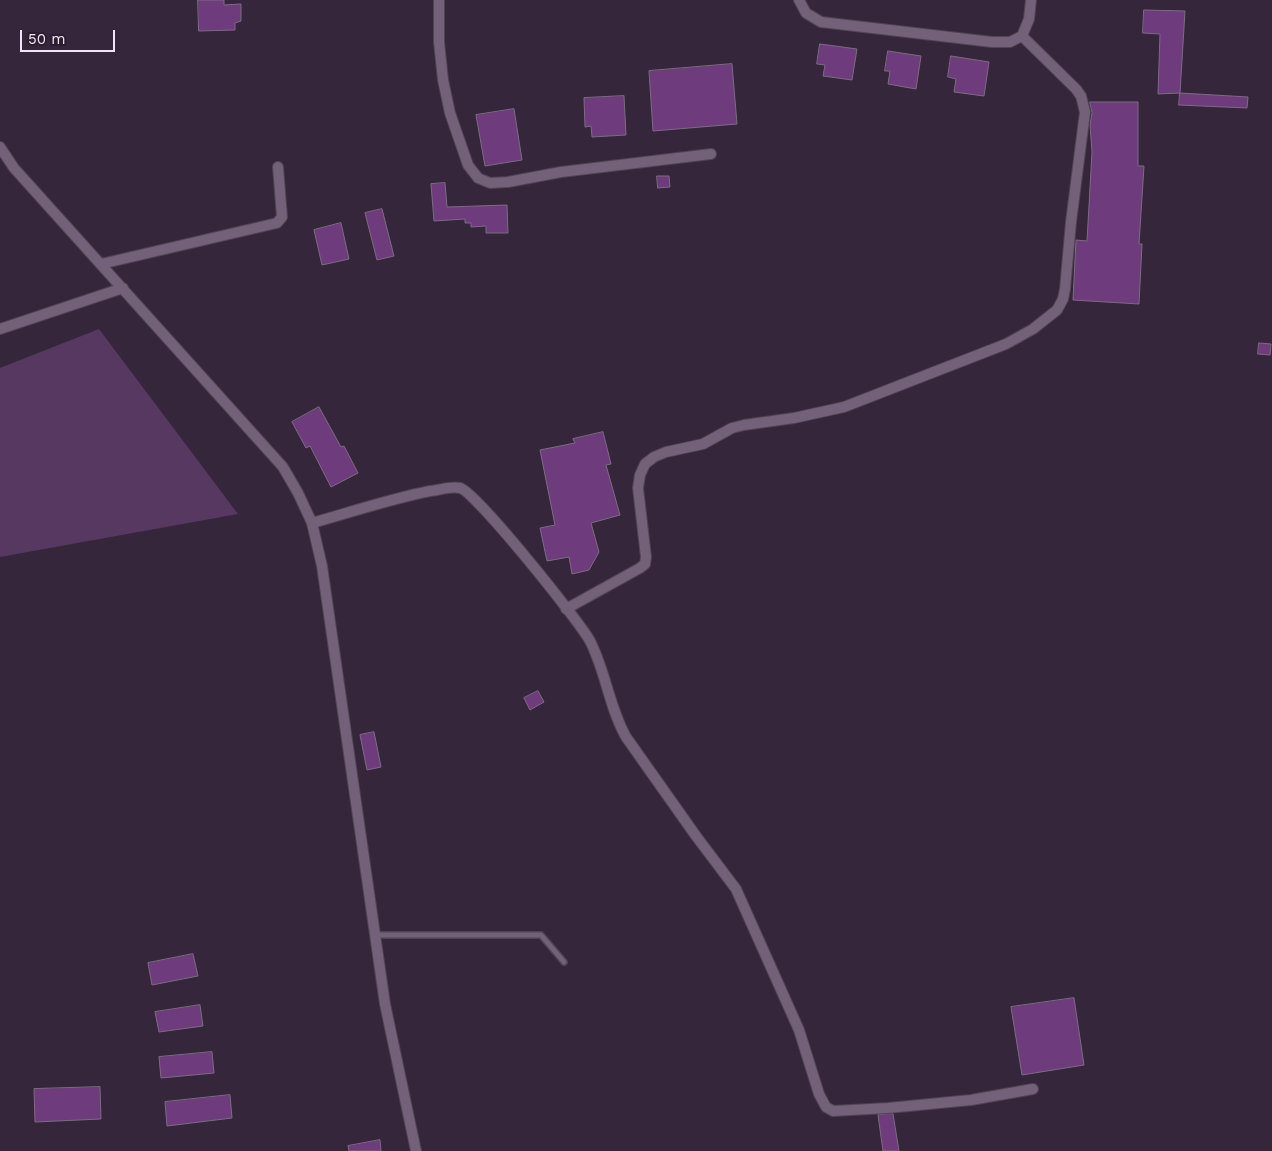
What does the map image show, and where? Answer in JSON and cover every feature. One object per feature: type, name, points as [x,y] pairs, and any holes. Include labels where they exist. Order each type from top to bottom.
[{"type":"street","points":[[439,0],[439,42],[448,105],[468,165],[478,178],[490,183],[508,182],[560,172],[711,154]]},
{"type":"street","points":[[799,0],[806,12],[820,22],[992,42],[1010,42],[1022,36],[1029,19],[1031,0]]},
{"type":"street","points":[[566,609],[645,564],[646,556],[638,488],[640,475],[645,464],[654,456],[703,444],[732,428],[794,418],[844,407],[1006,344],[1033,329],[1057,310],[1063,299],[1065,289],[1084,103],[1082,96],[1076,89],[1022,36]]},
{"type":"street","points":[[0,147],[14,168],[283,466],[312,523],[322,566],[385,1004],[416,1151]]},
{"type":"street","points":[[101,264],[277,224],[282,217],[278,167]]},
{"type":"street","points":[[0,329],[123,288]]},
{"type":"street","points":[[312,523],[410,495],[462,488],[511,540],[589,639],[600,663],[618,723],[626,737],[736,889],[799,1030],[819,1094],[826,1107],[833,1111],[888,1108],[971,1100],[1034,1089]]},
{"type":"lane","points":[[375,935],[541,934],[564,962]]},
{"type":"shaded area","points":[[99,329],[238,514],[0,557],[0,368]]},
{"type":"building","points":[[198,0],[224,0],[224,5],[241,4],[241,21],[235,23],[235,30],[199,31]]},
{"type":"building","points":[[1144,10],[1185,11],[1180,93],[1158,94],[1160,34],[1143,33]]},
{"type":"building","points":[[820,44],[857,49],[852,80],[823,76],[825,65],[817,64]]},
{"type":"building","points":[[888,51],[921,56],[916,89],[888,84],[890,71],[885,71]]},
{"type":"building","points":[[951,56],[989,62],[984,96],[954,92],[956,79],[948,77]]},
{"type":"building","points":[[732,64],[737,124],[653,131],[649,71]]},
{"type":"building","points":[[1180,93],[1248,97],[1247,108],[1179,105]]},
{"type":"building","points":[[624,96],[626,135],[592,137],[591,126],[585,127],[584,98]]},
{"type":"building","points":[[1090,102],[1138,102],[1138,166],[1144,166],[1139,244],[1142,244],[1139,304],[1073,300],[1076,240],[1087,241],[1092,152],[1090,125],[1092,113]]},
{"type":"building","points":[[514,109],[522,160],[485,166],[476,115]]},
{"type":"building","points":[[657,176],[669,176],[670,187],[658,188]]},
{"type":"building","points":[[445,183],[447,207],[507,205],[508,233],[486,233],[486,226],[471,227],[471,223],[465,223],[465,219],[434,221],[431,184]]},
{"type":"building","points":[[382,209],[394,256],[377,260],[365,213]]},
{"type":"building","points":[[341,223],[349,259],[322,265],[314,230]]},
{"type":"building","points":[[1259,343],[1271,344],[1270,355],[1258,354]]},
{"type":"building","points":[[319,407],[341,447],[344,446],[358,473],[331,487],[310,446],[306,448],[292,422]]},
{"type":"building","points":[[603,432],[611,464],[606,465],[620,515],[591,523],[599,552],[589,570],[572,574],[569,557],[547,561],[540,528],[555,525],[540,450],[575,443],[573,439]]},
{"type":"building","points":[[538,691],[544,702],[530,710],[524,698]]},
{"type":"building","points":[[374,732],[381,767],[367,770],[360,735]]},
{"type":"building","points":[[193,954],[198,976],[152,985],[148,963]]},
{"type":"building","points":[[1074,998],[1084,1065],[1022,1075],[1011,1007]]},
{"type":"building","points":[[200,1005],[203,1026],[159,1032],[155,1012]]},
{"type":"building","points":[[212,1052],[214,1073],[161,1078],[159,1057]]},
{"type":"building","points":[[100,1087],[101,1119],[35,1122],[34,1089]]},
{"type":"building","points":[[230,1095],[232,1118],[167,1126],[165,1102]]},
{"type":"building","points":[[893,1114],[899,1151],[883,1151],[878,1115]]},
{"type":"building","points":[[380,1140],[381,1151],[349,1151],[348,1146]]}]
